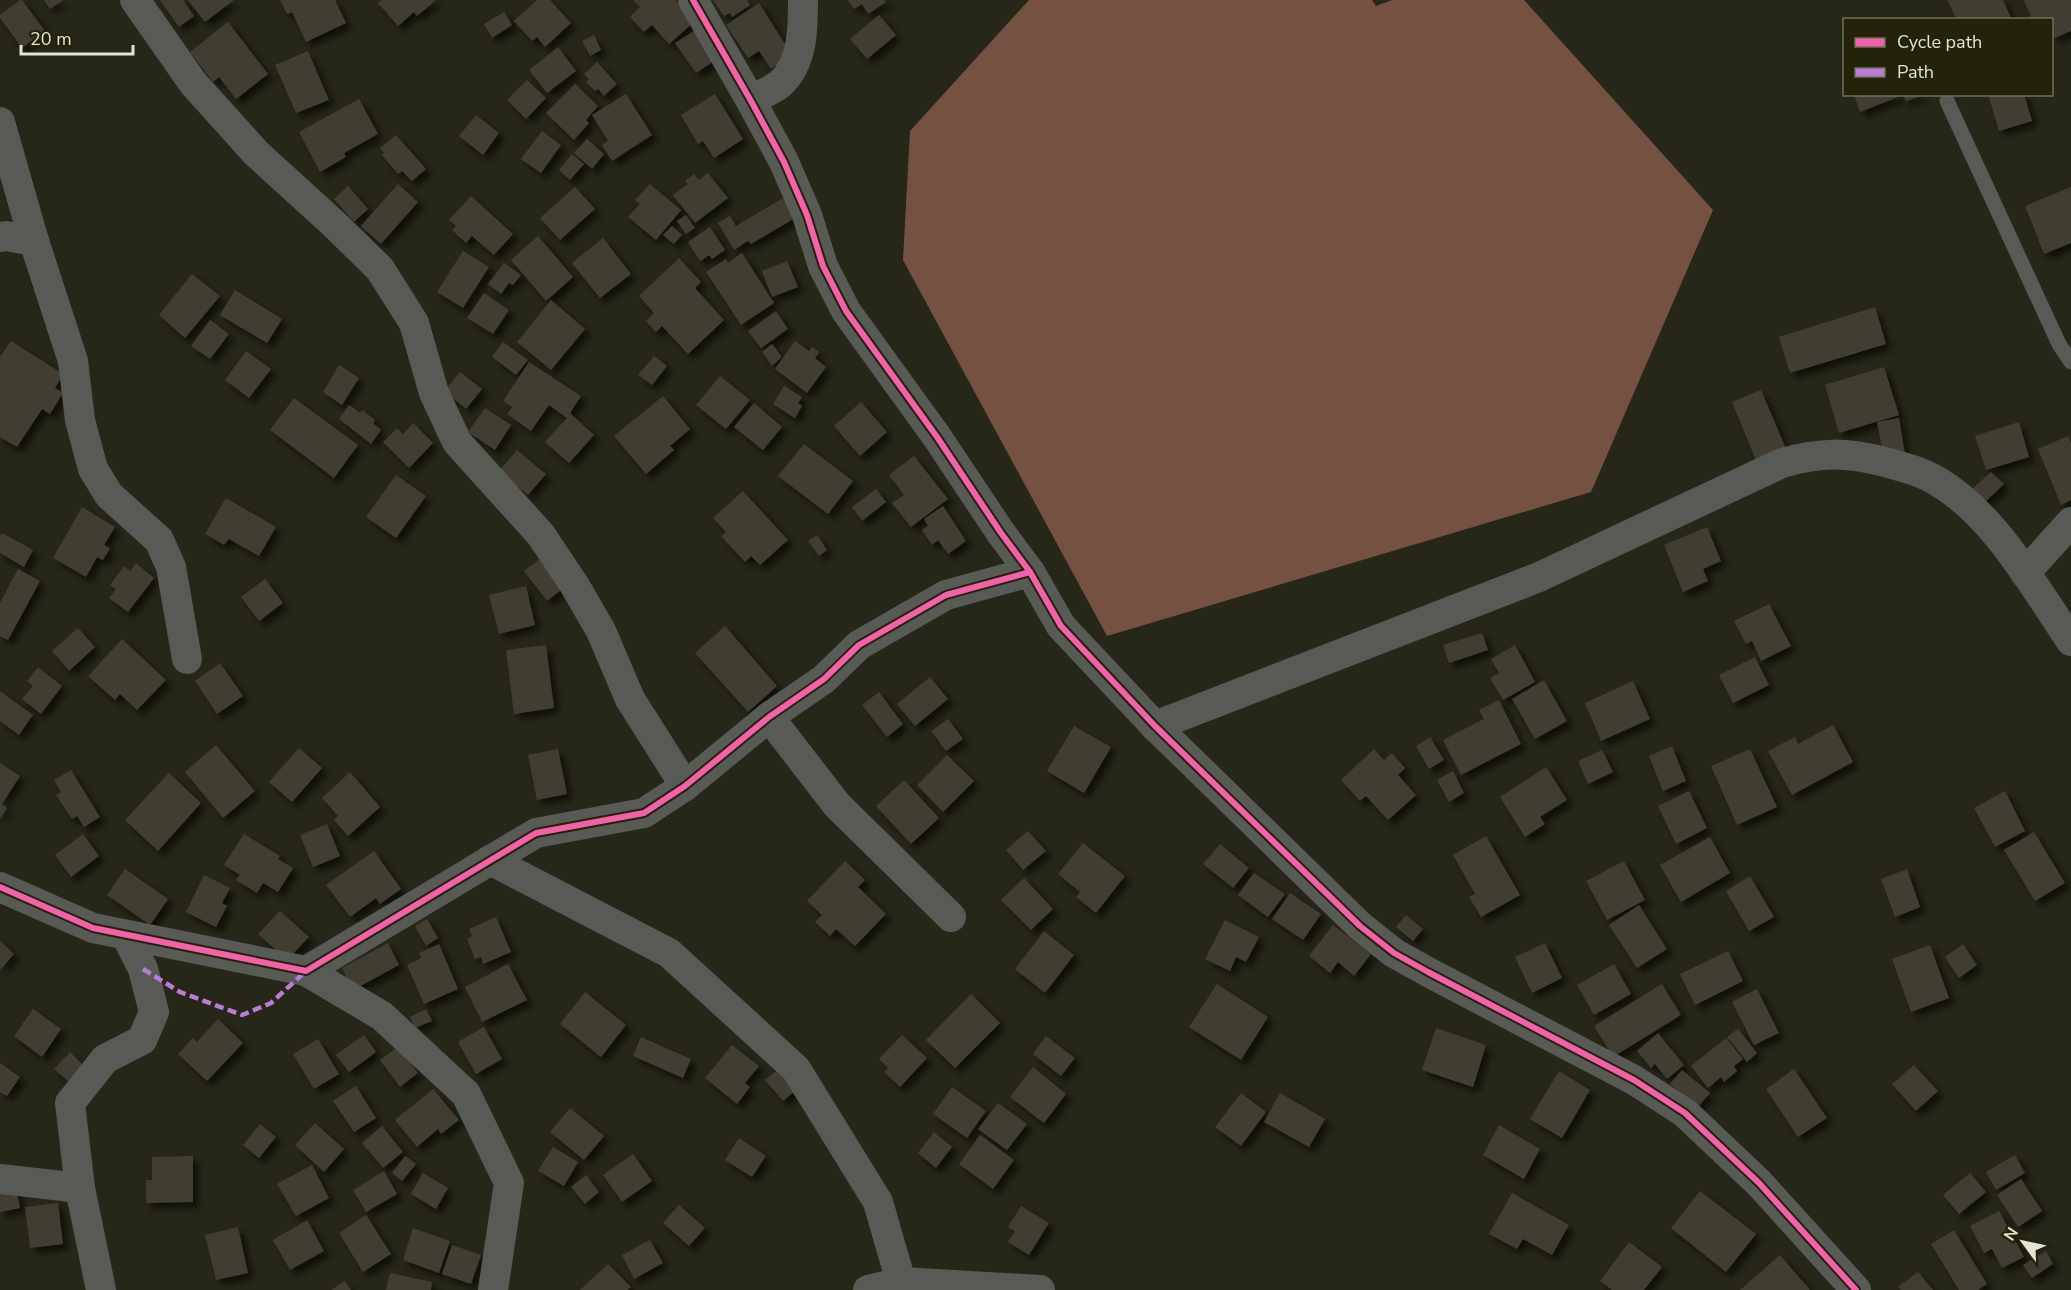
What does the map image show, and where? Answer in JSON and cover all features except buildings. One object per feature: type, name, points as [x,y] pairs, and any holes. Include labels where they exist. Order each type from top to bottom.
[{"type":"street","points":[[135,0],[193,84],[256,153],[380,269],[414,323],[434,393],[457,442],[541,535],[575,586],[601,631],[630,699],[685,786]]},
{"type":"street","points":[[693,0],[784,162],[807,215],[823,266],[846,311],[1030,572],[1061,626],[1155,726],[1360,926],[1394,952],[1428,972],[1634,1080],[1685,1113],[1759,1183],[1856,1290]]},
{"type":"street","points":[[751,101],[780,84],[796,63],[803,28],[803,0]]},
{"type":"street","points":[[0,122],[34,241],[73,361],[81,420],[93,469],[108,495],[159,540],[171,567],[187,659]]},
{"type":"street","points":[[0,237],[34,241]]},
{"type":"street","points":[[1155,726],[1539,577],[1782,463],[1811,455],[1838,453],[1869,458],[1911,469],[1938,481],[1968,504],[1990,528],[2025,573],[2071,641]]},
{"type":"street","points":[[2025,573],[2071,522]]},
{"type":"street","points":[[306,970],[536,833],[644,813],[685,786],[769,717],[824,679],[859,645],[946,595],[1030,572]]},
{"type":"street","points":[[769,717],[837,805],[951,917]]},
{"type":"street","points":[[490,860],[669,954],[796,1070],[878,1202],[901,1282]]},
{"type":"street","points":[[0,887],[93,928],[306,970],[382,1016],[466,1094],[509,1183],[493,1290]]},
{"type":"street","points":[[101,1290],[80,1188],[70,1103],[105,1059],[142,1040],[154,1012],[143,969],[126,935]]},
{"type":"street","points":[[0,1179],[80,1188]]},
{"type":"street","points":[[868,1290],[901,1282],[1040,1290]]},
{"type":"lane","points":[[1947,101],[2059,344],[2071,362]]},
{"type":"shaded area","points":[[1029,0],[1372,0],[1376,6],[1392,0],[1524,0],[1713,210],[1591,492],[1107,636],[903,260],[910,131]]},
{"type":"marked path","points":[[143,969],[180,992],[242,1015],[271,1003],[306,971]]},
{"type":"cycle path","points":[[693,0],[784,162],[807,215],[823,266],[846,311],[1030,572],[1061,626],[1155,726],[1360,926],[1394,953],[1634,1080],[1685,1113],[1759,1183],[1856,1290]]},
{"type":"cycle path","points":[[0,887],[93,928],[306,971],[536,833],[644,813],[685,786],[769,717],[824,679],[859,645],[946,595],[1030,572]]}]
